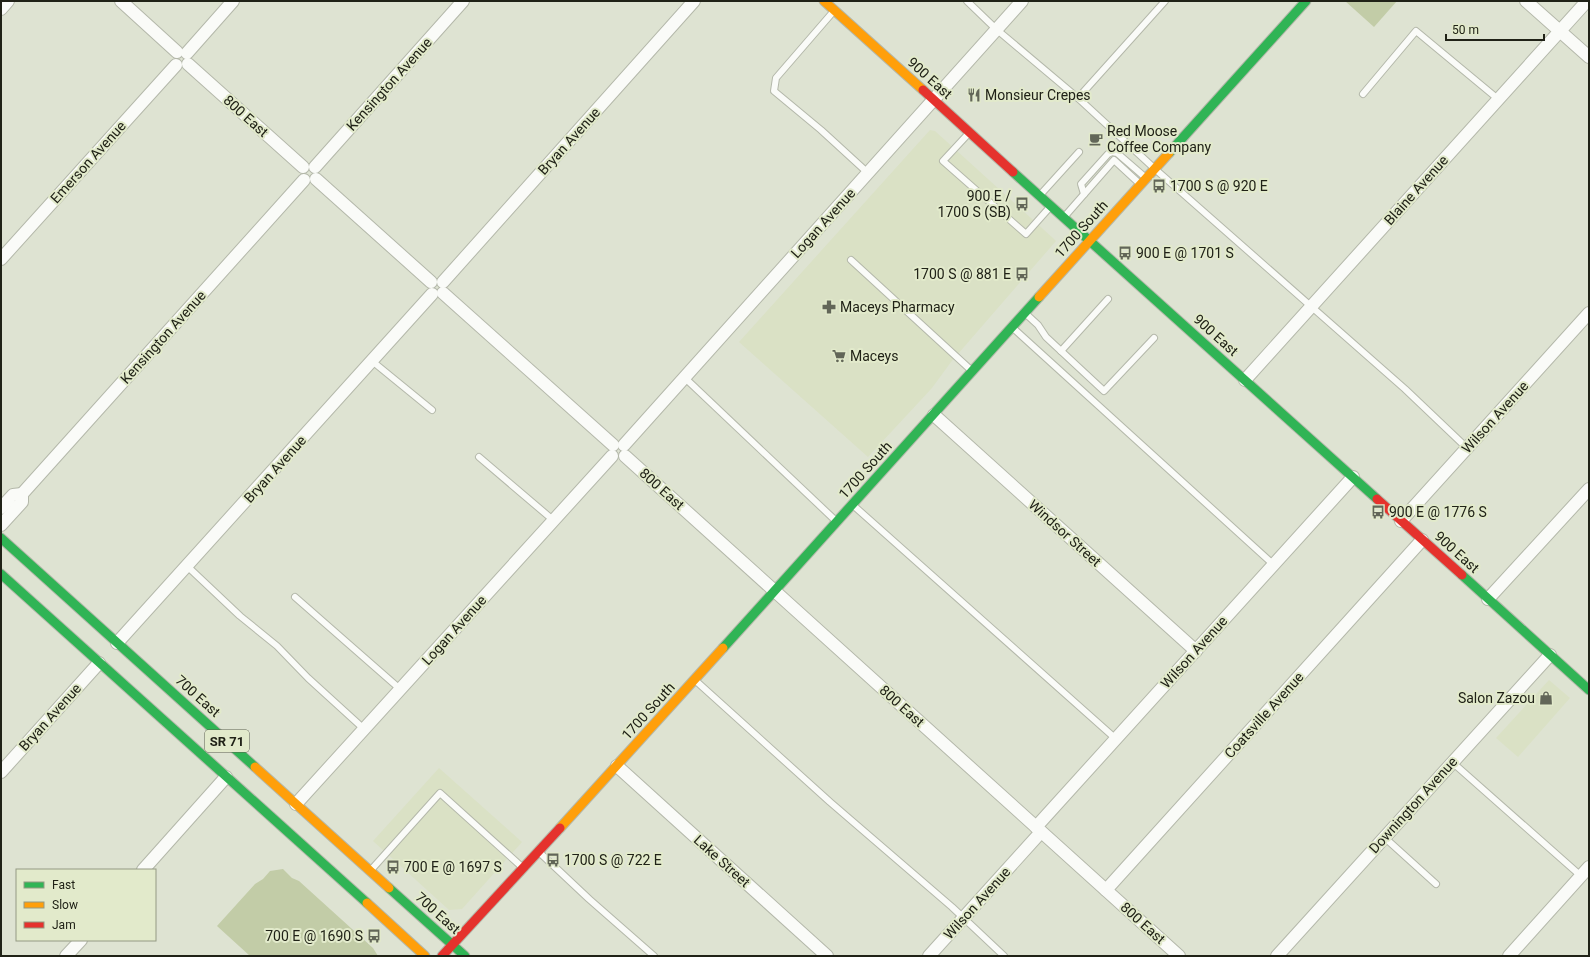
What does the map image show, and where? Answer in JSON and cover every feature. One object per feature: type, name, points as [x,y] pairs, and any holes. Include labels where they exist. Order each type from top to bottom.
[{"type":"street","points":[[1,9],[8,1]]},
{"type":"street","name":"800 East","points":[[120,1],[184,56],[310,173],[1179,956]]},
{"type":"street","points":[[184,56],[233,1]]},
{"type":"street","name":"Kensington Avenue","points":[[1,508],[14,495],[22,494],[463,1]]},
{"type":"street","name":"Bryan Avenue","points":[[117,643],[438,288],[694,1]]},
{"type":"street","name":"900 East","points":[[824,1],[1589,690]]},
{"type":"street","name":"Logan Avenue","points":[[296,804],[684,377],[1022,1]]},
{"type":"street","name":"1700 South","points":[[442,956],[617,766],[1306,1]]},
{"type":"street","points":[[1526,1],[1589,57]]},
{"type":"street","name":"Blaine Avenue","points":[[1245,380],[1587,1]]},
{"type":"street","name":"Emerson Avenue","points":[[1,259],[176,65],[173,58],[184,56]]},
{"type":"street","name":"Wilson Avenue","points":[[1401,521],[1589,313]]},
{"type":"street","name":"Windsor Street","points":[[934,415],[1196,651]]},
{"type":"street","name":"Wilson Avenue","points":[[930,956],[1116,738],[1353,477]]},
{"type":"street","points":[[1488,599],[1589,489]]},
{"type":"street","name":"Kensington Avenue","points":[[1,525],[22,502],[22,494]]},
{"type":"street","name":"700 East","points":[[1,538],[465,956]]},
{"type":"street","name":"Coatsville Avenue","points":[[1106,890],[1422,540]]},
{"type":"street","name":"SR 71","points":[[1,574],[425,956]]},
{"type":"street","name":"Downington Avenue","points":[[1277,956],[1550,655]]},
{"type":"street","name":"Bryan Avenue","points":[[1,772],[99,663]]},
{"type":"street","name":"Lake Street","points":[[617,766],[827,956]]},
{"type":"street","points":[[144,869],[226,777]]},
{"type":"street","points":[[1508,956],[1585,872]]},
{"type":"street","points":[[66,956],[80,941]]},
{"type":"lane","points":[[967,1],[996,29],[1078,98],[1155,169],[1405,389],[1467,448]]},
{"type":"lane","points":[[1078,98],[1165,1]]},
{"type":"lane","points":[[835,11],[776,78],[774,91],[821,130],[868,173]]},
{"type":"lane","points":[[1363,94],[1416,31],[1498,99]]},
{"type":"lane","points":[[969,132],[943,160],[949,166],[1026,234],[1051,206]]},
{"type":"lane","points":[[1040,196],[1080,152]]},
{"type":"lane","points":[[1064,217],[1114,160],[1143,181]]},
{"type":"lane","points":[[851,260],[973,372]]},
{"type":"lane","points":[[1061,351],[1108,300]]},
{"type":"lane","points":[[1025,313],[1038,325],[1046,337],[1104,391],[1154,338]]},
{"type":"lane","points":[[1012,328],[1274,565]]},
{"type":"lane","points":[[372,360],[432,410]]},
{"type":"lane","points":[[684,377],[837,522]]},
{"type":"lane","points":[[479,457],[553,520]]},
{"type":"lane","points":[[853,504],[1116,738]]},
{"type":"lane","points":[[187,566],[240,616],[277,646],[308,678],[364,729]]},
{"type":"lane","points":[[295,597],[400,689]]},
{"type":"lane","points":[[694,679],[830,802],[952,907],[1004,956]]},
{"type":"lane","points":[[1452,762],[1585,872]]},
{"type":"lane","points":[[371,871],[440,794],[523,868]]},
{"type":"lane","points":[[1384,837],[1436,884]]},
{"type":"lane","points":[[538,851],[589,899],[654,956]]},
{"type":"shaded area","points":[[1345,1],[1397,1],[1374,27]]},
{"type":"shaded area","points":[[930,130],[935,131],[1056,241],[951,362],[932,388],[868,457],[739,342]]},
{"type":"shaded area","points":[[1549,680],[1570,698],[1518,757],[1496,738]]},
{"type":"shaded area","points":[[439,768],[522,842],[462,909],[449,910],[373,841]]},
{"type":"shaded area","points":[[283,869],[292,878],[299,881],[373,948],[378,956],[250,956],[217,926],[255,884],[263,879],[270,871]]},
{"type":"traffic: fast","points":[[1169,153],[1306,1]]},
{"type":"traffic: fast","points":[[1013,172],[1377,499]]},
{"type":"traffic: fast","points":[[723,648],[1039,297]]},
{"type":"traffic: fast","points":[[1,538],[255,767]]},
{"type":"traffic: fast","points":[[1,574],[367,903]]},
{"type":"traffic: fast","points":[[1462,575],[1589,690]]},
{"type":"traffic: fast","points":[[389,888],[465,956]]},
{"type":"traffic: slow","points":[[824,1],[923,90]]},
{"type":"traffic: slow","points":[[1039,297],[1169,153]]},
{"type":"traffic: slow","points":[[560,828],[723,648]]},
{"type":"traffic: slow","points":[[255,767],[389,888]]},
{"type":"traffic: slow","points":[[367,903],[425,956]]},
{"type":"traffic: jam","points":[[923,90],[1013,172]]},
{"type":"traffic: jam","points":[[1377,499],[1462,575]]},
{"type":"traffic: jam","points":[[442,956],[560,828]]},
{"type":"place","name":"Monsieur Crepes","points":[[974,95]]},
{"type":"place","name":"Red Moose Coffee Company","points":[[1096,139]]},
{"type":"place","name":"1700 S @ 920 E","points":[[1159,186]]},
{"type":"place","name":"900 E / 1700 S (SB)","points":[[1022,204]]},
{"type":"place","name":"900 E @ 1701 S","points":[[1125,253]]},
{"type":"place","name":"1700 S @ 881 E","points":[[1022,274]]},
{"type":"place","name":"Maceys Pharmacy","points":[[829,307]]},
{"type":"place","name":"Maceys","points":[[839,356]]},
{"type":"place","name":"900 E @ 1776 S","points":[[1378,512]]},
{"type":"place","name":"Salon Zazou","points":[[1546,698]]},
{"type":"place","name":"1700 S @ 722 E","points":[[553,860]]},
{"type":"place","name":"700 E @ 1697 S","points":[[393,867]]},
{"type":"place","name":"700 E @ 1690 S","points":[[374,936]]}]
